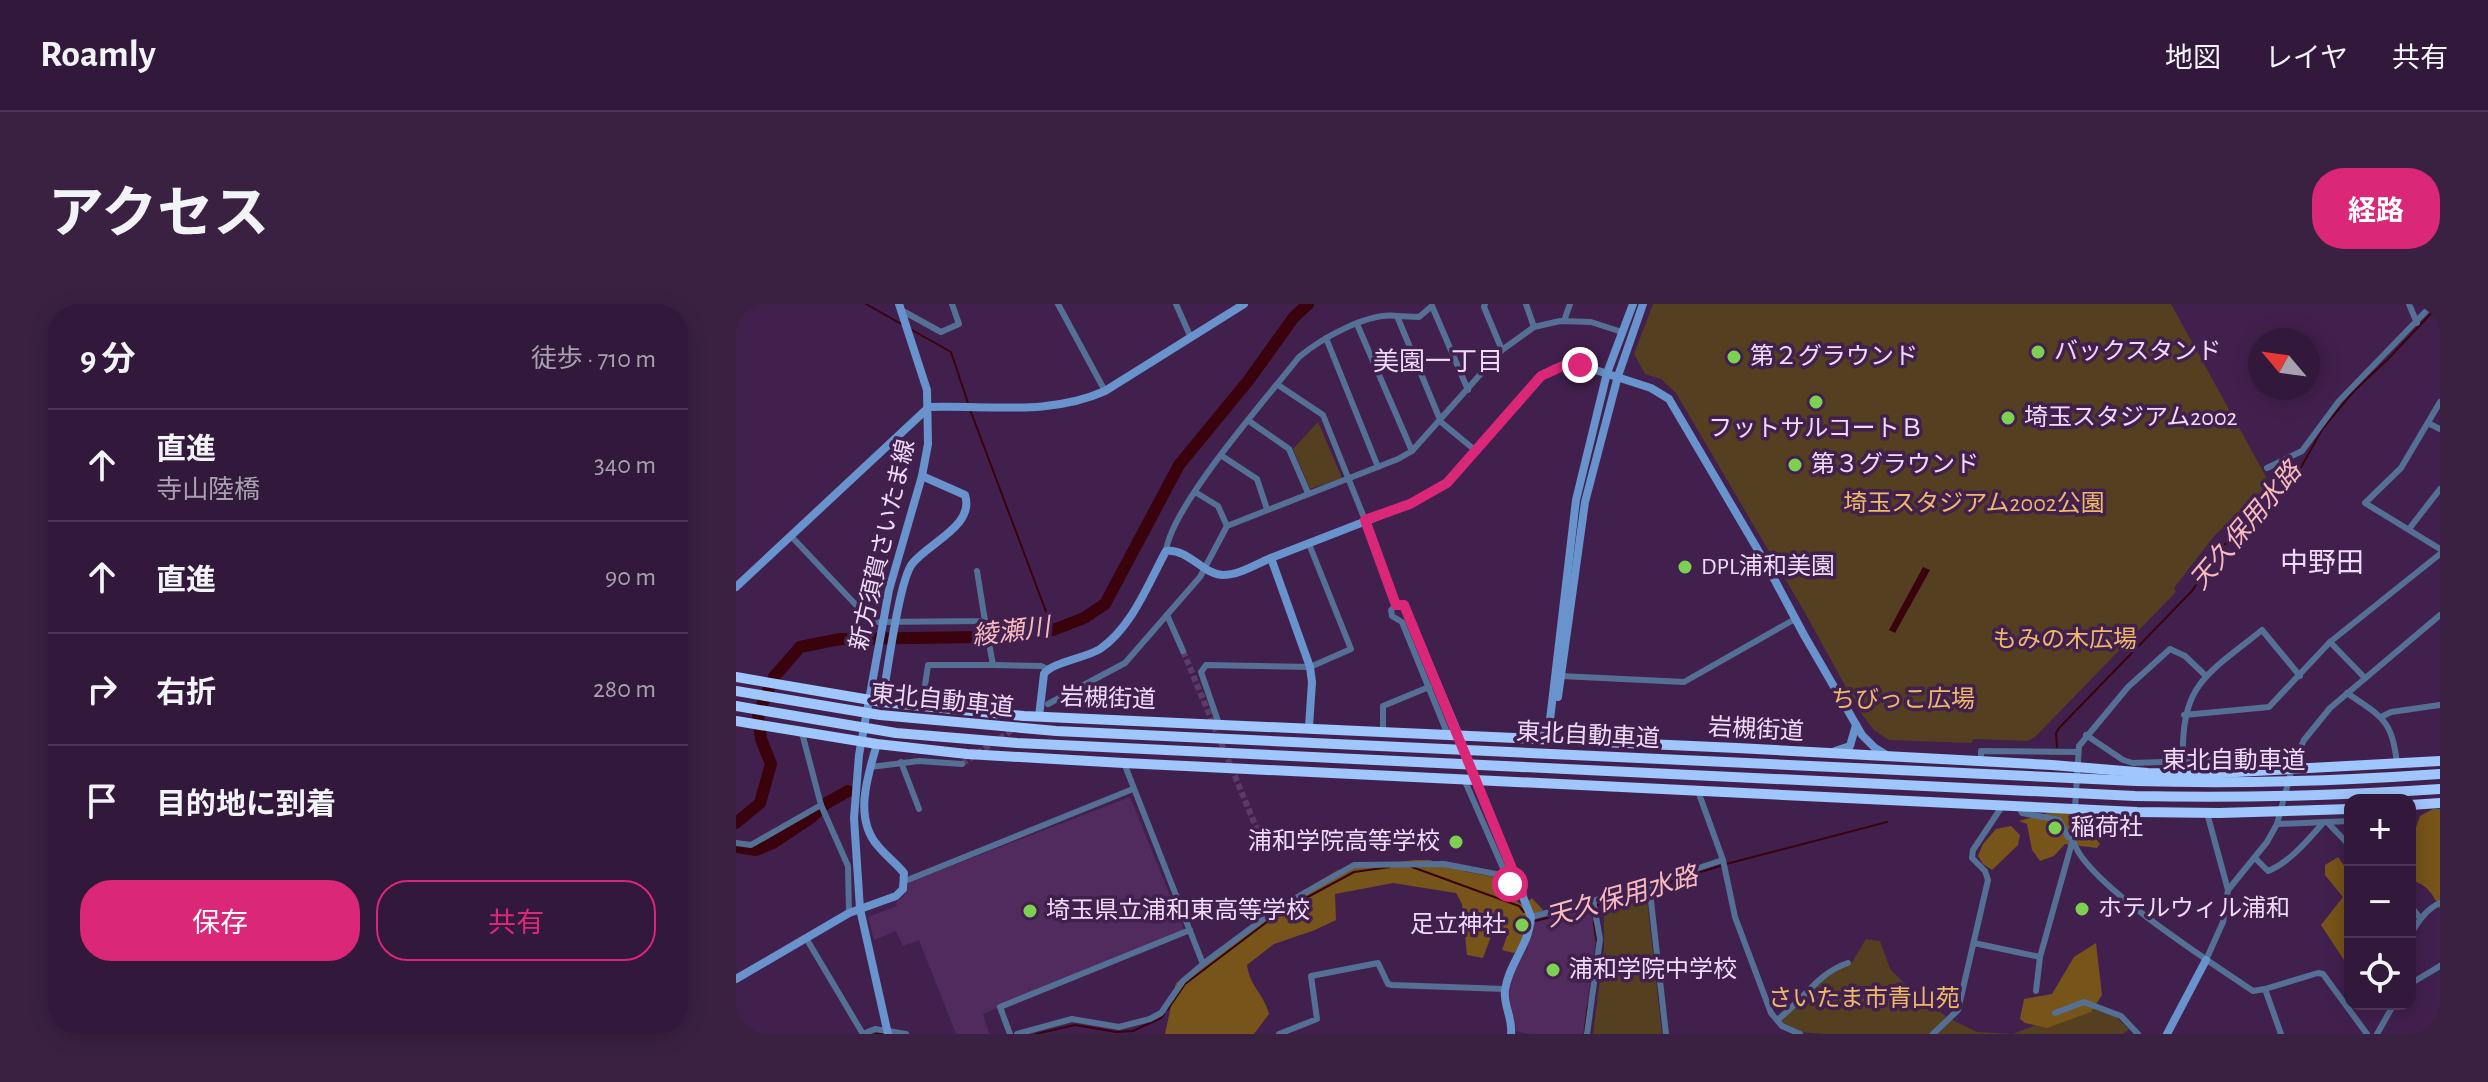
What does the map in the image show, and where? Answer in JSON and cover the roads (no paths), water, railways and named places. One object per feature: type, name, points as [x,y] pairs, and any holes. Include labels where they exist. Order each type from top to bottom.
[{"type":"highway","name":"岩槻街道","points":[[736,677],[882,702],[1039,716],[1889,756],[1984,756],[2232,772],[2440,761]]},
{"type":"highway","name":"東北自動車道","points":[[741,692],[812,706],[924,721],[1028,730],[2091,779],[2241,783],[2348,781],[2440,774]]},
{"type":"highway","name":"東北自動車道","points":[[737,707],[896,733],[1017,743],[2067,794],[2224,798],[2440,789]]},
{"type":"highway","points":[[736,721],[877,744],[967,754],[1124,763],[2019,806],[2207,813],[2344,809]]},
{"type":"highway","points":[[2416,805],[2440,803]]},
{"type":"street","points":[[900,307],[941,332],[959,324],[952,304]]},
{"type":"street","points":[[1058,304],[1105,391]]},
{"type":"street","points":[[1176,304],[1191,338]]},
{"type":"street","points":[[736,587],[929,407],[1043,408],[1084,401],[1244,304]]},
{"type":"street","points":[[1485,304],[1502,350]]},
{"type":"street","points":[[1526,304],[1534,327]]},
{"type":"street","points":[[1564,321],[1570,304]]},
{"type":"street","points":[[1530,740],[1549,728],[1576,500],[1607,373],[1633,304]]},
{"type":"street","points":[[1568,742],[1554,728],[1585,502],[1618,376],[1643,304]]},
{"type":"street","points":[[2409,304],[2417,323]]},
{"type":"street","points":[[2267,468],[2302,451],[2339,401],[2433,304]]},
{"type":"street","points":[[1039,716],[1044,674],[1048,669],[1100,649],[1129,618],[1166,551],[1178,517],[1299,357],[1326,338],[1357,324],[1384,314],[1419,317],[1433,305],[1468,390]]},
{"type":"street","name":"新方須賀さいたま線","points":[[887,1032],[860,909],[855,854],[855,796],[859,755],[889,590],[922,476],[928,444],[929,407],[923,375],[900,307]]},
{"type":"street","points":[[1397,316],[1441,422],[1476,451]]},
{"type":"street","points":[[1048,704],[1125,663],[1206,567],[1227,526],[1412,451],[1502,350],[1534,327],[1564,321],[1591,322],[1622,332]]},
{"type":"street","points":[[1357,324],[1412,451]]},
{"type":"street","points":[[1326,338],[1378,467]]},
{"type":"street","points":[[1166,551],[1175,550],[1218,576],[1233,574],[1410,504],[1447,483],[1541,376],[1565,365],[1580,365],[1651,388],[1669,399],[1856,724],[1869,743],[1889,756]]},
{"type":"street","points":[[1278,385],[1323,415],[1396,605]]},
{"type":"street","points":[[2184,715],[2269,707],[2330,642],[2440,552],[2365,503],[2401,468],[2440,402]]},
{"type":"street","points":[[1249,421],[1289,449],[1308,493]]},
{"type":"street","points":[[2428,423],[2440,429]]},
{"type":"street","points":[[1222,456],[1257,479],[1267,509]]},
{"type":"street","points":[[882,702],[906,575],[923,552],[962,518],[967,509],[967,500],[958,490],[922,476]]},
{"type":"street","points":[[2409,529],[2440,489]]},
{"type":"street","points":[[1195,492],[1218,506],[1227,526]]},
{"type":"street","points":[[791,536],[872,622],[985,621]]},
{"type":"street","points":[[1219,724],[1201,672],[1206,665],[1310,667],[1351,649],[1309,544]]},
{"type":"street","points":[[1271,558],[1310,667],[1309,727]]},
{"type":"street","points":[[977,571],[993,665]]},
{"type":"street","points":[[1448,735],[1402,622],[1392,616],[1391,610],[1396,605],[1404,605],[1531,917],[1530,934],[1505,989],[1514,1033]]},
{"type":"street","points":[[1167,615],[1183,651]]},
{"type":"street","points":[[2228,890],[2255,858],[2277,821],[2294,761],[2313,728],[2347,693],[2440,615]]},
{"type":"street","points":[[1561,676],[1684,682],[1795,619]]},
{"type":"street","points":[[2183,761],[2184,715],[2192,695],[2206,676],[2262,630],[2300,676]]},
{"type":"street","points":[[2330,642],[2365,678]]},
{"type":"street","points":[[2036,991],[2040,957],[2073,839],[2077,752],[2086,735],[2101,722],[2128,687],[2170,649],[2185,656],[2206,676]]},
{"type":"street","points":[[922,706],[928,665],[1041,666],[1048,669]]},
{"type":"street","points":[[1383,732],[1383,706],[1429,687]]},
{"type":"street","points":[[2347,693],[2381,717],[2395,742],[2397,765]]},
{"type":"street","points":[[2381,717],[2391,712],[2440,705]]},
{"type":"street","points":[[1827,753],[1850,746],[1856,724]]},
{"type":"street","points":[[797,732],[821,805],[848,866],[849,913]]},
{"type":"street","points":[[2086,735],[2131,767],[2221,760],[2232,772]]},
{"type":"street","points":[[736,979],[849,913],[899,894],[905,881],[901,868],[870,834],[865,817],[866,784],[877,744]]},
{"type":"street","points":[[1984,756],[2077,752]]},
{"type":"street","points":[[870,767],[901,762],[962,764]]},
{"type":"street","points":[[901,762],[919,809]]},
{"type":"street","points":[[1124,763],[1203,964]]},
{"type":"street","points":[[1464,779],[1510,884],[1522,893]]},
{"type":"street","points":[[905,881],[1133,789]]},
{"type":"street","points":[[1698,791],[1723,860],[1744,944],[1771,1013],[1782,1026],[1800,1034]]},
{"type":"street","points":[[736,843],[751,845],[821,805]]},
{"type":"street","points":[[1933,1034],[1958,1010],[1988,880],[1985,871],[1972,858],[1973,850],[2003,805]]},
{"type":"street","points":[[2019,806],[2022,813],[2059,820],[2081,856],[2096,873],[2143,913],[2253,991],[2323,974],[2367,1034]]},
{"type":"street","points":[[2167,1034],[2223,922],[2228,890],[2207,813]]},
{"type":"street","points":[[2277,821],[2344,821]]},
{"type":"street","points":[[2325,822],[2344,840]]},
{"type":"street","points":[[2255,858],[2268,871],[2274,869],[2325,822]]},
{"type":"street","points":[[1531,917],[1723,860]]},
{"type":"street","points":[[1017,1034],[1072,1019],[1119,1027],[1137,1024],[1161,1013],[1183,981],[1203,964],[1278,908],[1354,865],[1444,864],[1506,876]]},
{"type":"street","points":[[1649,883],[1666,1034]]},
{"type":"street","points":[[1587,1034],[1600,939],[1593,900]]},
{"type":"street","points":[[2416,925],[2431,907],[2440,903]]},
{"type":"street","points":[[2416,913],[2420,918]]},
{"type":"street","points":[[1010,1034],[1000,1007],[1190,930]]},
{"type":"street","points":[[806,938],[863,1034],[875,1029],[906,1034]]},
{"type":"street","points":[[1974,943],[2040,957]]},
{"type":"street","points":[[1279,1034],[1317,1019],[1311,976],[1378,963],[1388,984],[1392,985],[1505,989]]},
{"type":"street","points":[[1777,1020],[1825,973],[1848,963]]},
{"type":"street","points":[[2416,980],[2440,966]]},
{"type":"street","points":[[2265,989],[2281,1034]]},
{"type":"street","points":[[2340,997],[2344,995]]},
{"type":"street","points":[[2055,1013],[2084,1002],[2121,1016],[2133,1032]]},
{"type":"street","points":[[2377,1034],[2391,1010]]},
{"type":"street","points":[[736,1017],[746,1034]]},
{"type":"waterway","points":[[866,304],[903,325]]},
{"type":"waterway","name":"綾瀬川","points":[[736,823],[760,803],[771,764],[761,739],[758,714],[774,677],[800,647],[840,639],[983,637],[1053,630],[1084,618],[1105,604],[1179,465],[1248,381],[1294,317],[1308,304]]},
{"type":"waterway","name":"天久保用水路","points":[[2057,747],[2056,733],[2059,728],[2192,591],[2222,546],[2252,526],[2300,469],[2323,428],[2354,391],[2440,304]]},
{"type":"waterway","points":[[912,330],[951,352],[969,406]]},
{"type":"waterway","points":[[971,412],[1053,630]]},
{"type":"waterway","points":[[736,847],[756,850],[773,843],[812,817],[825,804],[848,791]]},
{"type":"waterway","name":"天久保用水路","points":[[1726,864],[1887,822]]},
{"type":"waterway","name":"天久保用水路","points":[[1597,905],[1720,866]]},
{"type":"waterway","name":"天久保用水路","points":[[1168,1009],[1185,984],[1280,912],[1354,872],[1390,867]]},
{"type":"waterway","name":"天久保用水路","points":[[1412,867],[1519,906],[1524,912]]},
{"type":"waterway","name":"天久保用水路","points":[[1535,921],[1591,907]]},
{"type":"waterway","points":[[1594,923],[1597,941]]},
{"type":"waterway","points":[[1585,1032],[1588,1006]]},
{"type":"waterway","name":"天久保用水路","points":[[1036,1034],[1075,1025],[1116,1032],[1133,1031],[1164,1014]]},
{"type":"waterway","name":"天久保用水路","points":[[876,1034],[885,1034]]},
{"type":"tunnel","points":[[1183,651],[1266,851]]},
{"type":"tunnel","points":[[962,764],[1015,728]]},
{"type":"place","name":"バックスタンド","points":[[2038,352]]},
{"type":"place","name":"第２グラウンド","points":[[1734,357]]},
{"type":"place","name":"フットサルコートＢ","points":[[1816,402]]},
{"type":"place","name":"埼玉スタジアム2002","points":[[2008,418]]},
{"type":"place","name":"第３グラウンド","points":[[1795,465]]},
{"type":"place","name":"DPL浦和美園","points":[[1685,567]]},
{"type":"place","name":"稲荷社","points":[[2055,828]]},
{"type":"place","name":"浦和学院高等学校","points":[[1456,842]]},
{"type":"place","name":"ホテルウィル浦和","points":[[2082,909]]},
{"type":"place","name":"埼玉県立浦和東高等学校","points":[[1030,911]]},
{"type":"place","name":"足立神社","points":[[1522,925]]},
{"type":"place","name":"浦和学院中学校","points":[[1553,970]]},
{"type":"district","name":"美園一丁目","points":[[1438,362]]},
{"type":"district","name":"中野田","points":[[2322,564]]},
{"type":"park label","name":"埼玉スタジアム2002公園","points":[[1974,504]]},
{"type":"park label","name":"もみの木広場","points":[[2065,640]]},
{"type":"park label","name":"ちびっこ広場","points":[[1903,700]]},
{"type":"park label","name":"さいたま市青山苑","points":[[1864,999]]}]
